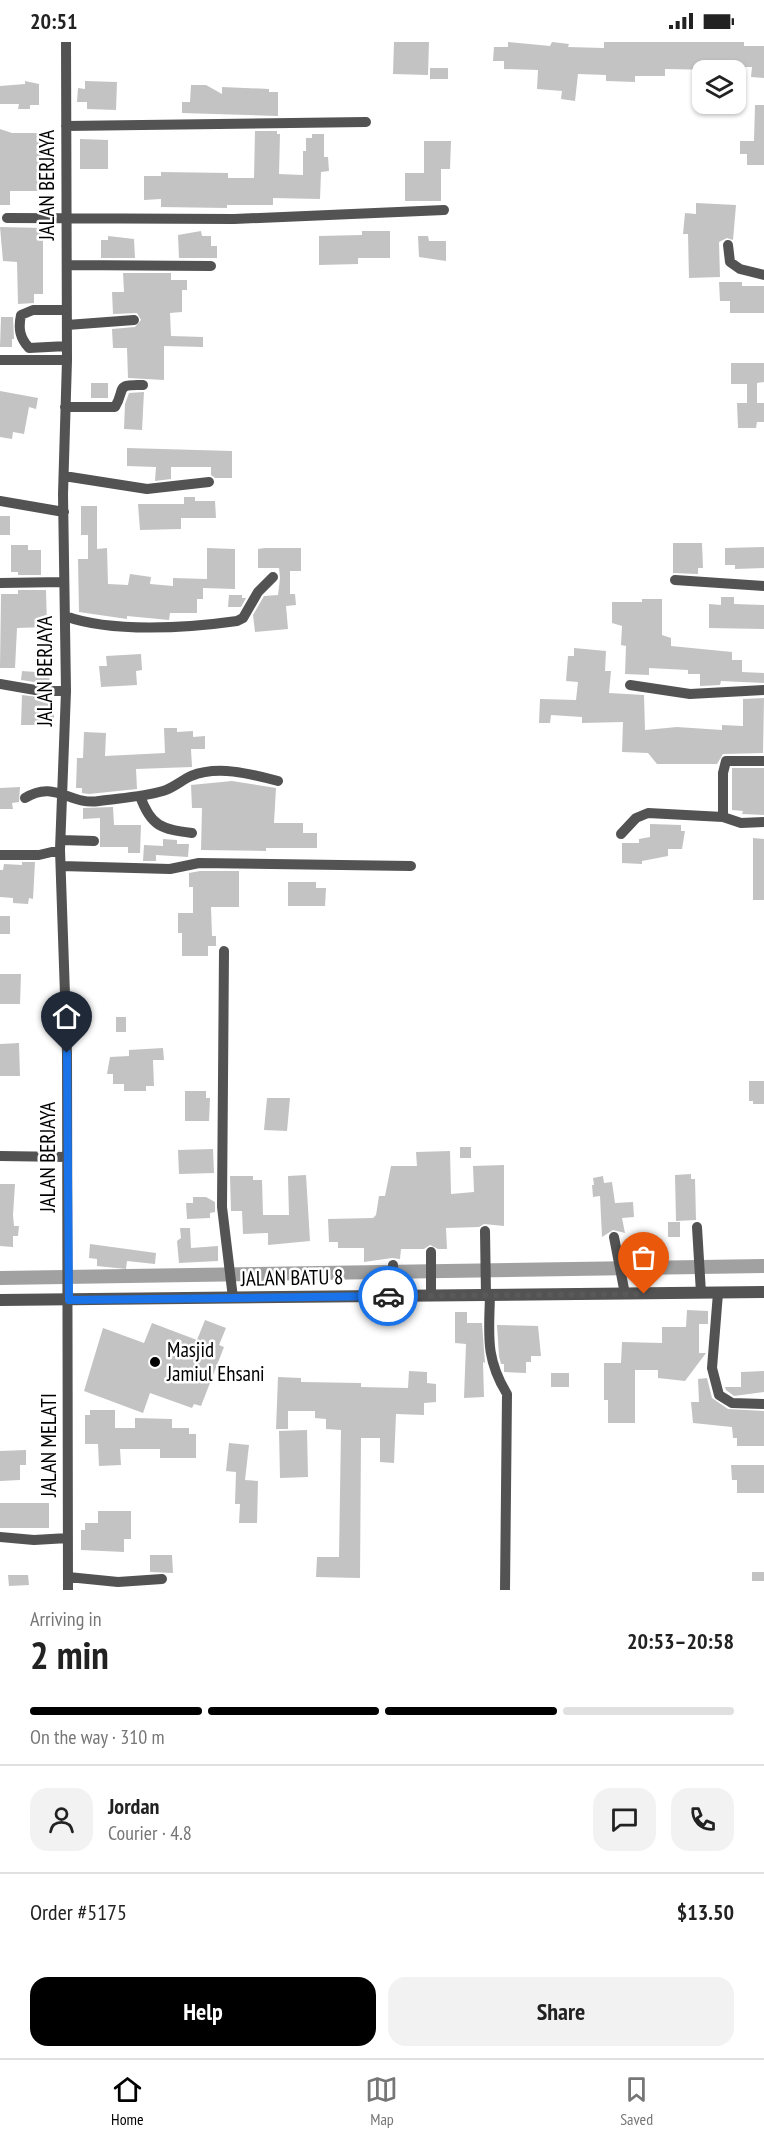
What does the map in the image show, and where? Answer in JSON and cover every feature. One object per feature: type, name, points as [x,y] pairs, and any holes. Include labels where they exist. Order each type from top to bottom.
[{"type":"street","name":"JALAN BERJAYA","points":[[66,42],[67,360],[64,476],[66,691],[60,845],[69,1300]]},
{"type":"street","points":[[66,126],[366,122]]},
{"type":"street","points":[[8,218],[234,219],[444,210]]},
{"type":"street","points":[[728,245],[730,262],[740,269],[764,275]]},
{"type":"street","points":[[67,266],[211,266]]},
{"type":"street","points":[[66,310],[33,310],[21,315],[19,323],[22,340],[29,348],[67,346]]},
{"type":"street","points":[[67,325],[134,320]]},
{"type":"street","points":[[0,360],[67,360]]},
{"type":"street","points":[[65,407],[115,407],[120,388],[125,385],[143,385]]},
{"type":"street","points":[[64,476],[147,489],[209,482]]},
{"type":"street","points":[[0,501],[64,512]]},
{"type":"street","points":[[65,616],[81,622],[153,627],[237,621],[243,618],[258,592],[273,577]]},
{"type":"street","points":[[675,580],[764,586]]},
{"type":"street","points":[[0,583],[64,582]]},
{"type":"street","points":[[0,684],[41,691],[66,691]]},
{"type":"street","points":[[630,685],[690,694],[764,690]]},
{"type":"street","points":[[723,817],[722,787],[726,761],[764,761]]},
{"type":"street","points":[[25,798],[34,792],[62,792],[77,801],[86,803],[117,797],[140,796],[166,790],[194,775],[217,772],[239,772],[278,781]]},
{"type":"street","points":[[140,796],[146,811],[162,828],[192,833]]},
{"type":"street","points":[[621,834],[636,818],[648,813],[723,817],[741,823],[764,822]]},
{"type":"street","points":[[0,855],[39,855],[60,845],[94,841]]},
{"type":"street","points":[[61,866],[170,869],[199,863],[411,866]]},
{"type":"street","points":[[224,951],[222,1207],[233,1298]]},
{"type":"street","points":[[0,1156],[67,1157]]},
{"type":"street","points":[[697,1227],[700,1287]]},
{"type":"street","points":[[485,1231],[490,1355],[494,1374],[507,1394],[505,1590]]},
{"type":"street","points":[[614,1237],[625,1294]]},
{"type":"street","points":[[431,1252],[431,1296]]},
{"type":"street","points":[[393,1265],[394,1296]]},
{"type":"street","name":"JALAN BATU 8","points":[[0,1300],[625,1294],[700,1287],[718,1293],[764,1292]]},
{"type":"street","points":[[718,1293],[712,1368],[719,1395],[732,1403],[763,1404]]},
{"type":"street","name":"JALAN MELATI","points":[[68,1590],[69,1300]]},
{"type":"street","points":[[0,1537],[34,1540],[68,1538]]},
{"type":"street","points":[[68,1577],[118,1582],[162,1579]]},
{"type":"building","points":[[394,42],[429,42],[428,75],[393,74]]},
{"type":"building","points":[[508,42],[550,46],[552,42],[569,44],[568,47],[604,48],[604,42],[744,42],[744,46],[764,46],[764,78],[751,77],[752,67],[746,67],[746,60],[692,60],[692,70],[665,69],[665,76],[635,76],[635,82],[606,81],[606,75],[578,74],[575,101],[561,99],[562,91],[537,89],[538,70],[504,69],[504,61],[493,61],[494,47],[508,47]]},
{"type":"building","points":[[430,68],[448,68],[448,79],[430,79]]},
{"type":"building","points":[[25,81],[39,84],[39,105],[30,105],[30,109],[18,109],[19,104],[0,104],[0,86],[25,84]]},
{"type":"building","points":[[85,81],[117,82],[116,110],[87,109],[87,102],[77,102],[78,88],[85,89]]},
{"type":"building","points":[[191,85],[206,85],[222,94],[222,87],[269,89],[269,92],[278,92],[278,116],[182,113],[182,102],[190,102]]},
{"type":"building","points":[[755,105],[764,105],[764,165],[747,165],[747,154],[740,154],[740,141],[754,141]]},
{"type":"building","points":[[0,129],[12,133],[41,133],[41,162],[44,162],[42,191],[10,191],[10,205],[0,205]]},
{"type":"building","points":[[255,131],[277,131],[277,134],[280,134],[279,174],[303,175],[303,151],[306,151],[306,138],[312,138],[312,134],[324,134],[324,157],[328,157],[329,171],[321,172],[320,199],[273,198],[273,205],[227,205],[227,208],[161,207],[161,199],[144,200],[144,176],[161,176],[161,172],[228,173],[228,178],[254,178]]},
{"type":"building","points":[[80,139],[108,140],[108,169],[80,169]]},
{"type":"building","points":[[424,141],[451,141],[450,169],[441,169],[441,201],[405,201],[405,173],[424,173]]},
{"type":"building","points":[[696,203],[736,205],[733,240],[727,238],[719,242],[720,277],[689,278],[688,234],[683,234],[685,213],[696,214]]},
{"type":"building","points":[[0,227],[43,228],[43,294],[34,294],[34,303],[18,304],[17,262],[3,261]]},
{"type":"building","points":[[201,231],[202,236],[211,236],[211,246],[217,246],[217,258],[179,258],[178,235]]},
{"type":"building","points":[[362,231],[390,231],[390,258],[358,258],[358,264],[319,265],[319,236],[362,235]]},
{"type":"building","points":[[108,236],[134,239],[135,258],[101,258],[101,240],[108,240]]},
{"type":"building","points":[[418,236],[428,236],[429,241],[446,241],[446,261],[419,257]]},
{"type":"building","points":[[123,273],[171,273],[171,280],[187,280],[187,290],[182,290],[182,312],[170,313],[171,336],[203,337],[203,347],[164,346],[164,380],[128,378],[127,348],[113,348],[112,329],[135,327],[141,320],[137,313],[113,314],[112,292],[124,292]]},
{"type":"building","points":[[719,282],[742,282],[742,286],[764,286],[764,313],[730,313],[730,301],[720,301]]},
{"type":"building","points":[[1,317],[13,317],[12,347],[0,347]]},
{"type":"building","points":[[731,363],[764,363],[764,382],[757,383],[757,403],[764,403],[764,422],[757,422],[756,428],[738,428],[737,403],[747,403],[747,384],[731,384]]},
{"type":"building","points":[[91,383],[108,383],[108,398],[91,398]]},
{"type":"building","points":[[0,391],[38,398],[36,409],[29,407],[24,434],[13,432],[12,439],[0,437]]},
{"type":"building","points":[[144,392],[142,430],[124,429],[125,404],[129,393]]},
{"type":"building","points":[[127,448],[232,451],[232,478],[215,478],[211,475],[211,467],[171,467],[171,479],[155,481],[156,467],[127,466]]},
{"type":"building","points":[[184,497],[195,497],[195,501],[215,501],[216,518],[181,518],[181,529],[140,530],[138,504],[184,504]]},
{"type":"building","points":[[81,506],[97,506],[97,549],[107,548],[108,584],[128,585],[130,574],[151,577],[150,584],[173,586],[173,578],[207,579],[207,548],[235,549],[235,589],[203,588],[203,599],[197,599],[197,613],[170,613],[169,620],[127,616],[127,619],[79,612],[78,559],[88,559],[88,535],[81,535]]},
{"type":"building","points":[[0,516],[10,516],[10,535],[0,535]]},
{"type":"building","points":[[673,543],[702,543],[703,568],[698,568],[698,574],[673,573]]},
{"type":"building","points":[[11,545],[28,545],[28,550],[41,550],[41,575],[18,575],[18,572],[11,572]]},
{"type":"building","points":[[764,547],[764,568],[735,569],[735,565],[725,565],[725,548]]},
{"type":"building","points":[[301,548],[301,571],[290,571],[290,594],[295,594],[296,605],[286,606],[288,629],[255,632],[253,615],[264,596],[278,595],[279,568],[258,568],[258,549]]},
{"type":"building","points":[[18,590],[46,590],[47,627],[17,628],[15,668],[0,668],[1,594],[18,594]]},
{"type":"building","points":[[229,595],[242,595],[242,598],[246,598],[241,607],[228,607]]},
{"type":"building","points":[[721,597],[734,597],[734,604],[764,605],[764,629],[709,628],[709,604],[721,605]]},
{"type":"building","points":[[642,599],[662,599],[662,635],[671,638],[671,646],[732,652],[732,660],[742,660],[742,672],[764,673],[764,683],[721,681],[720,685],[700,686],[700,674],[688,674],[688,670],[649,668],[649,675],[625,674],[626,646],[621,645],[622,626],[612,623],[612,602],[642,602]]},
{"type":"building","points":[[574,648],[606,651],[605,671],[611,671],[609,693],[644,695],[645,730],[677,727],[722,730],[722,725],[743,726],[743,699],[764,698],[763,753],[723,754],[717,764],[657,764],[648,753],[622,752],[623,722],[582,723],[582,717],[551,715],[550,723],[539,723],[540,699],[576,700],[578,682],[566,681],[568,656],[574,656]]},
{"type":"building","points":[[141,654],[142,670],[136,671],[137,685],[101,687],[99,666],[107,666],[106,656]]},
{"type":"building","points":[[22,671],[50,673],[49,684],[21,680]]},
{"type":"building","points":[[22,695],[54,699],[54,725],[21,725]]},
{"type":"building","points":[[164,728],[177,728],[177,732],[193,731],[193,737],[205,736],[205,749],[191,749],[192,767],[136,769],[137,789],[89,794],[82,793],[82,788],[76,788],[77,758],[83,758],[84,732],[106,733],[105,756],[165,753]]},
{"type":"building","points":[[732,768],[764,768],[764,815],[742,814],[743,811],[732,810]]},
{"type":"building","points":[[232,781],[276,788],[274,823],[303,823],[303,833],[317,833],[317,848],[266,848],[266,851],[201,850],[202,808],[192,808],[191,785]]},
{"type":"building","points":[[20,787],[19,802],[12,803],[13,809],[0,809],[0,788]]},
{"type":"building","points":[[113,807],[114,825],[141,825],[140,853],[128,853],[128,847],[100,847],[100,818],[83,819],[83,808]]},
{"type":"building","points":[[650,824],[681,825],[681,831],[685,831],[682,849],[668,849],[668,856],[642,861],[642,864],[622,863],[622,843],[639,843],[639,839],[650,837]]},
{"type":"building","points":[[753,838],[764,839],[764,900],[753,900]]},
{"type":"building","points":[[163,839],[177,840],[177,844],[189,844],[188,857],[156,855],[156,861],[143,861],[144,845],[163,846]]},
{"type":"building","points":[[22,862],[35,862],[33,899],[29,898],[28,904],[13,903],[13,898],[0,897],[0,870],[3,870],[4,864],[22,865]]},
{"type":"building","points":[[239,871],[239,907],[211,907],[212,936],[216,936],[216,946],[208,946],[208,956],[182,956],[182,933],[178,933],[178,913],[193,913],[193,887],[189,887],[189,873]]},
{"type":"building","points":[[288,882],[316,882],[316,888],[326,888],[325,906],[288,906]]},
{"type":"building","points":[[0,916],[10,916],[10,934],[0,934]]},
{"type":"building","points":[[0,974],[21,974],[20,1004],[0,1004]]},
{"type":"building","points":[[116,1017],[126,1017],[126,1032],[116,1032]]},
{"type":"building","points":[[19,1043],[20,1076],[0,1076],[0,1044]]},
{"type":"building","points":[[163,1048],[164,1060],[153,1060],[154,1086],[146,1086],[146,1091],[124,1091],[124,1084],[113,1084],[113,1074],[107,1074],[110,1057],[129,1056],[129,1050]]},
{"type":"building","points":[[749,1081],[764,1081],[764,1104],[753,1104],[753,1101],[749,1101]]},
{"type":"building","points":[[185,1091],[206,1091],[206,1098],[210,1098],[209,1121],[185,1121]]},
{"type":"building","points":[[267,1098],[290,1098],[287,1131],[264,1130]]},
{"type":"building","points":[[460,1147],[471,1147],[471,1158],[460,1158]]},
{"type":"building","points":[[213,1149],[214,1173],[179,1174],[178,1150]]},
{"type":"building","points":[[450,1151],[451,1194],[474,1192],[473,1166],[504,1165],[504,1226],[484,1224],[479,1227],[446,1228],[447,1249],[438,1249],[430,1245],[424,1249],[401,1249],[400,1259],[364,1262],[364,1248],[338,1248],[338,1242],[329,1242],[328,1219],[373,1218],[376,1215],[379,1196],[385,1196],[391,1166],[417,1166],[416,1152]]},
{"type":"building","points":[[691,1174],[691,1179],[695,1179],[696,1220],[676,1221],[675,1175]]},
{"type":"building","points":[[306,1175],[310,1241],[268,1245],[268,1233],[243,1234],[242,1211],[231,1211],[230,1176],[253,1176],[253,1180],[262,1180],[263,1215],[289,1215],[288,1176]]},
{"type":"building","points":[[603,1176],[604,1183],[612,1182],[615,1203],[633,1202],[634,1217],[622,1218],[625,1233],[613,1230],[602,1237],[600,1196],[593,1197],[592,1185],[594,1185],[593,1178]]},
{"type":"building","points":[[0,1184],[15,1184],[14,1226],[19,1226],[18,1236],[13,1236],[13,1247],[0,1246]]},
{"type":"building","points":[[193,1197],[206,1197],[215,1202],[215,1212],[210,1213],[210,1218],[187,1219],[186,1203],[193,1203]]},
{"type":"building","points":[[668,1222],[680,1222],[680,1237],[668,1237]]},
{"type":"building","points":[[180,1228],[190,1228],[191,1248],[218,1246],[218,1261],[179,1263],[177,1241],[181,1238]]},
{"type":"building","points":[[90,1244],[156,1253],[155,1264],[127,1261],[126,1269],[97,1266],[97,1259],[89,1258]]},
{"type":"building","points":[[687,1310],[708,1311],[708,1324],[699,1324],[699,1353],[706,1353],[685,1381],[658,1378],[658,1370],[635,1370],[635,1423],[608,1423],[608,1400],[604,1400],[604,1363],[621,1363],[622,1342],[662,1343],[662,1327],[686,1327]]},
{"type":"building","points":[[455,1312],[467,1312],[467,1323],[482,1323],[485,1363],[483,1362],[484,1397],[464,1398],[466,1344],[455,1343]]},
{"type":"building","name":"Masjid Jamiul Ehsani","points":[[205,1320],[226,1328],[219,1345],[224,1347],[201,1406],[194,1404],[192,1408],[150,1393],[143,1413],[84,1391],[103,1328],[144,1343],[152,1323],[197,1340]]},
{"type":"building","points":[[497,1325],[538,1326],[541,1356],[531,1356],[531,1362],[526,1362],[526,1373],[504,1372],[504,1364],[501,1364],[499,1356]]},
{"type":"building","points":[[409,1371],[427,1372],[427,1383],[436,1384],[436,1402],[424,1403],[424,1415],[396,1414],[394,1463],[380,1462],[380,1438],[361,1438],[360,1578],[316,1577],[317,1557],[339,1557],[341,1430],[326,1429],[326,1419],[315,1418],[315,1411],[288,1411],[288,1429],[276,1429],[278,1377],[301,1378],[301,1382],[361,1383],[361,1387],[408,1388]]},
{"type":"building","points":[[764,1371],[764,1392],[734,1396],[726,1390],[725,1387],[741,1387],[741,1372]]},
{"type":"building","points":[[551,1373],[569,1373],[569,1387],[551,1387]]},
{"type":"building","points":[[707,1378],[712,1398],[728,1409],[764,1411],[764,1446],[737,1446],[737,1438],[733,1438],[732,1427],[693,1423],[691,1402],[699,1402],[698,1379]]},
{"type":"building","points":[[90,1410],[115,1410],[115,1428],[135,1428],[135,1418],[172,1419],[172,1428],[189,1428],[189,1434],[196,1434],[196,1458],[160,1458],[160,1449],[120,1449],[121,1465],[99,1466],[98,1444],[85,1444],[85,1415],[90,1415]]},
{"type":"building","points":[[307,1430],[308,1477],[280,1478],[279,1431]]},
{"type":"building","points":[[229,1443],[249,1445],[245,1480],[258,1481],[257,1523],[239,1523],[240,1504],[235,1504],[236,1472],[226,1471]]},
{"type":"building","points":[[26,1450],[26,1465],[20,1465],[20,1480],[0,1481],[0,1451]]},
{"type":"building","points":[[731,1465],[764,1465],[764,1493],[737,1493],[737,1480],[732,1480]]},
{"type":"building","points":[[0,1503],[49,1503],[49,1528],[0,1528]]},
{"type":"building","points":[[98,1511],[131,1511],[131,1539],[124,1539],[124,1552],[81,1550],[81,1530],[85,1530],[85,1523],[98,1523]]},
{"type":"building","points":[[150,1555],[172,1555],[173,1573],[150,1572]]},
{"type":"building","points":[[752,1572],[764,1572],[764,1581],[752,1581]]},
{"type":"building","points":[[8,1575],[28,1575],[29,1585],[9,1586]]},
{"type":"waterway","points":[[0,1278],[764,1266]]},
{"type":"way so far","points":[[388,1296],[644,1294]]},
{"type":"place","name":"Masjid Jamiul Ehsani","points":[[155,1362]]},
{"type":"route","points":[[67,1053],[69,1300],[388,1296]]}]
